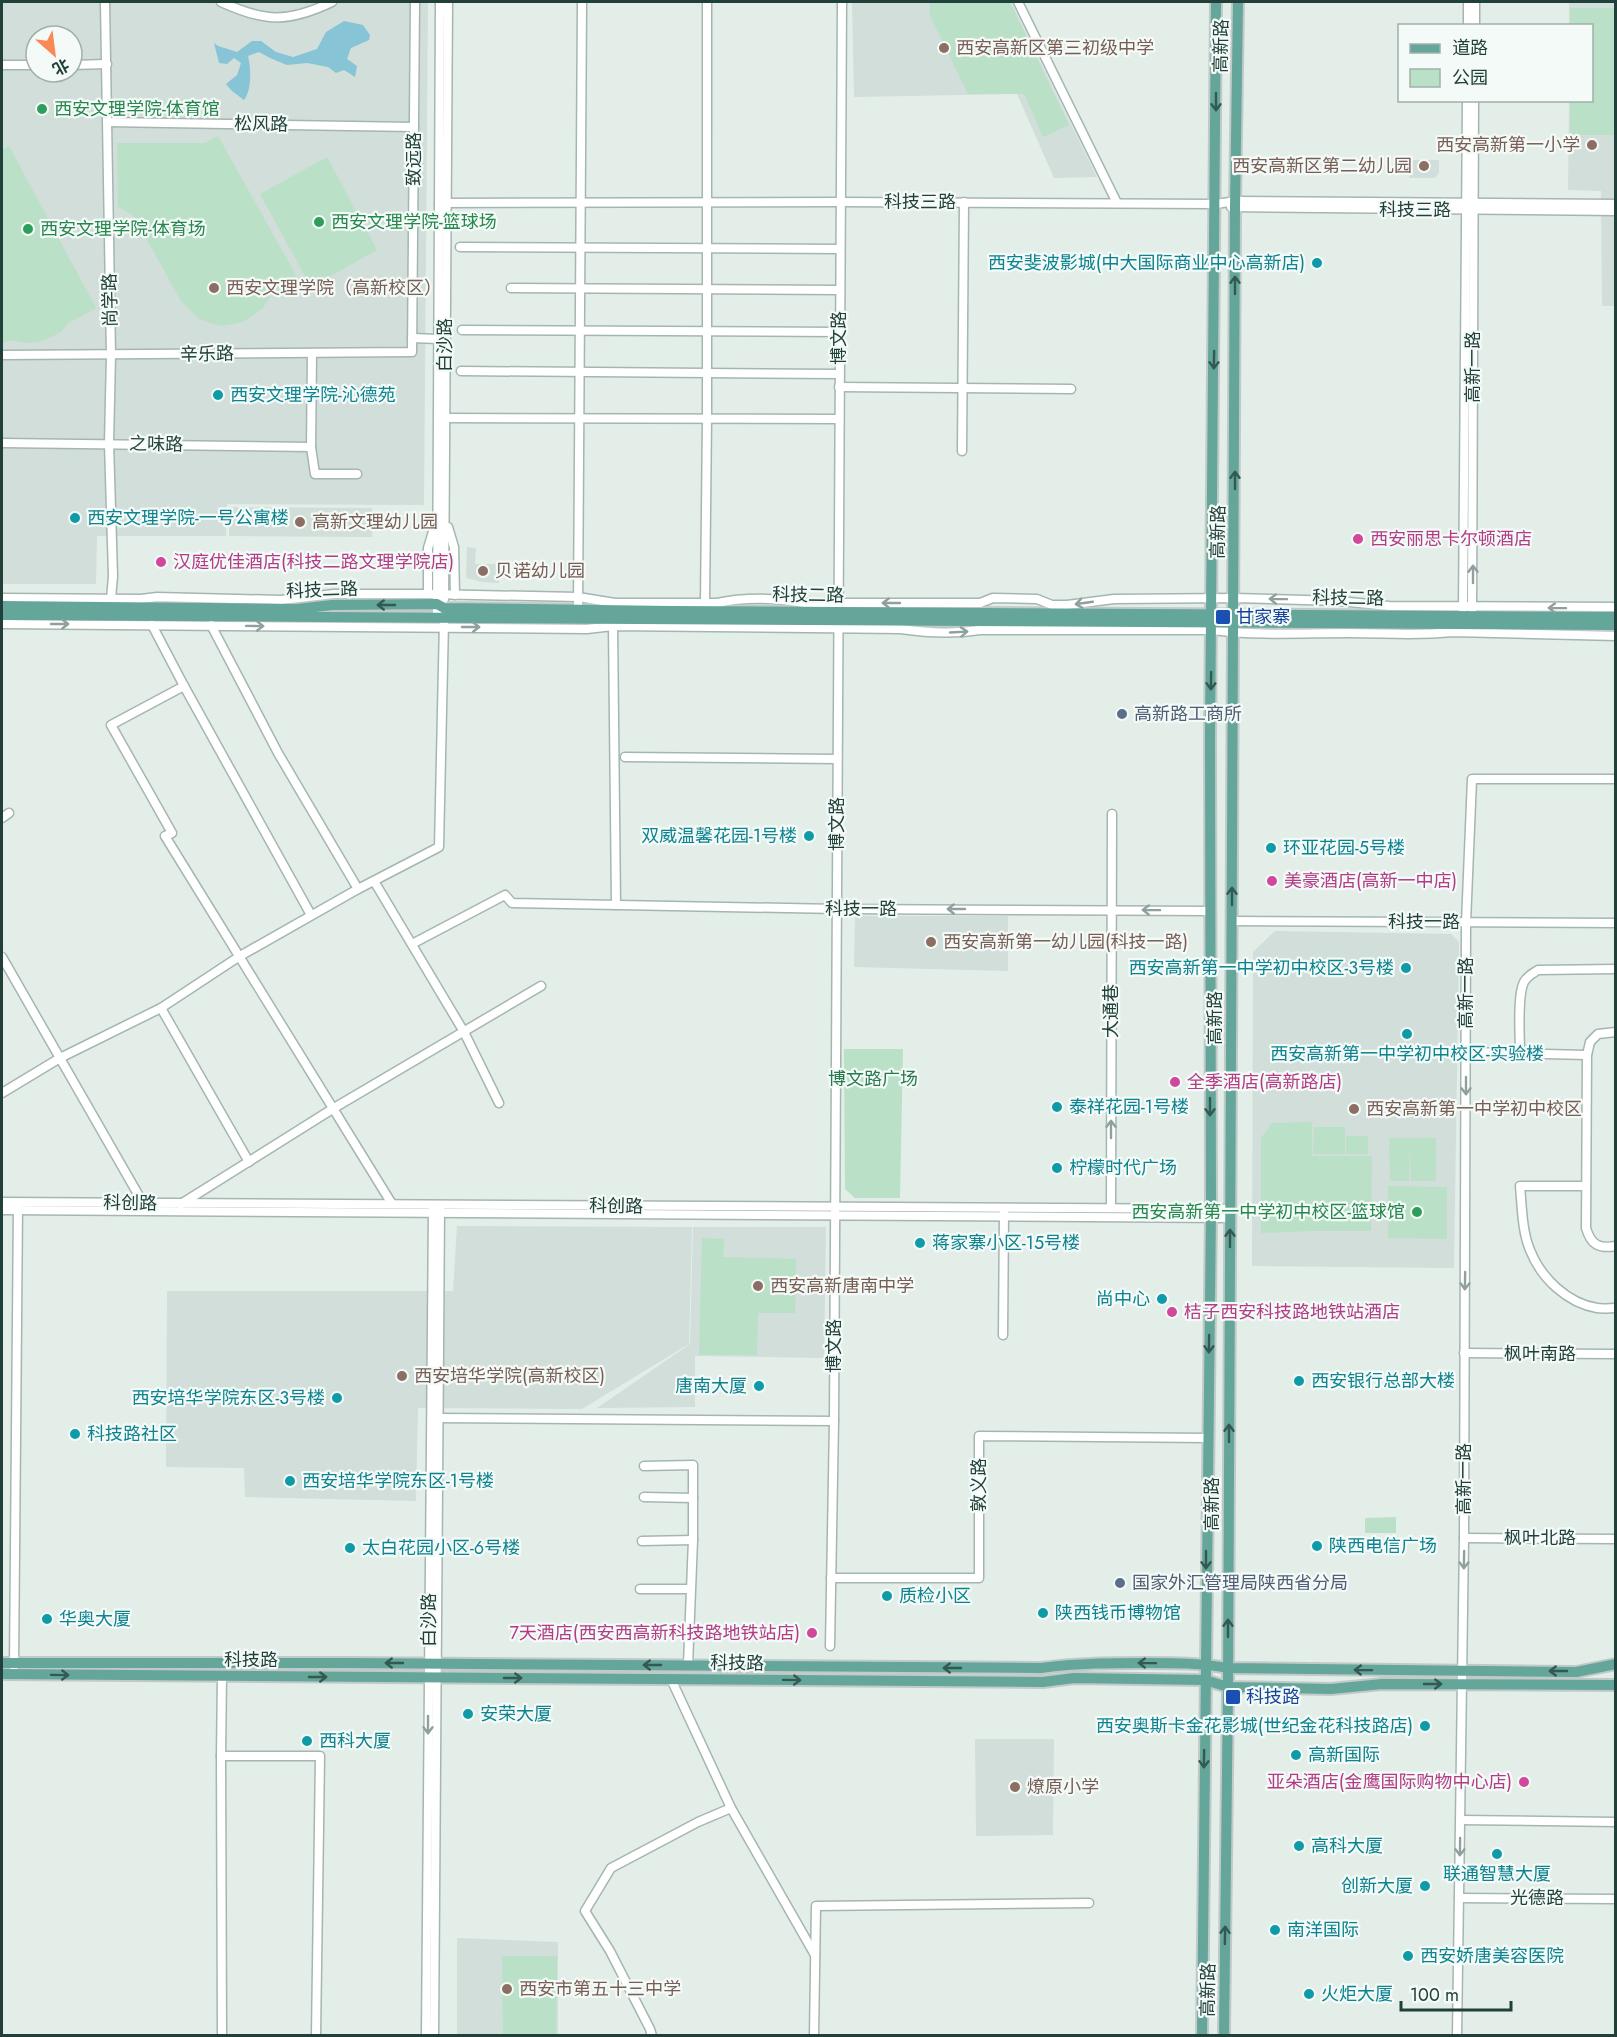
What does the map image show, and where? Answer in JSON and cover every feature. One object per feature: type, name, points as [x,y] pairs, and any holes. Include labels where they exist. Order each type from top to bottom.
[{"type":"main road","name":"高新路","points":[[1202,2036],[1210,1213],[1216,2]]},
{"type":"main road","name":"高新路","points":[[1224,2036],[1238,2]]},
{"type":"main road","name":"科技二路","points":[[2,606],[297,609],[332,605],[839,616]]},
{"type":"main road","name":"科技二路","points":[[2,615],[439,607],[1234,623],[1616,616]]},
{"type":"main road","name":"科技二路","points":[[1468,620],[1616,625]]},
{"type":"main road","name":"科技路","points":[[2,1674],[14,1669],[433,1663],[1041,1668],[1084,1662],[1206,1664],[1228,1668],[1462,1671],[1576,1671],[1616,1664]]},
{"type":"main road","name":"科技路","points":[[2,1663],[14,1669],[222,1676],[1032,1682],[1074,1678],[1205,1680],[1228,1687],[1331,1689],[1382,1684],[1616,1685]]},
{"type":"street","name":"尚学路","points":[[105,2],[111,355],[109,444],[113,576],[111,599]]},
{"type":"street","points":[[222,2],[254,16],[272,18],[304,14],[332,2]]},
{"type":"street","name":"致远路","points":[[412,352],[415,2]]},
{"type":"street","name":"白沙路","points":[[439,607],[445,418],[440,2]]},
{"type":"street","name":"白沙路","points":[[441,515],[438,339],[448,2]]},
{"type":"street","points":[[578,610],[582,2]]},
{"type":"street","points":[[705,603],[707,2]]},
{"type":"street","name":"博文路","points":[[830,1646],[834,1421],[842,2]]},
{"type":"street","points":[[1018,2],[1117,203]]},
{"type":"street","points":[[1468,2],[1468,24]]},
{"type":"street","points":[[1475,2],[1475,24]]},
{"type":"street","points":[[84,64],[107,64]]},
{"type":"street","points":[[2,65],[24,65]]},
{"type":"street","name":"高新一路","points":[[1467,102],[1470,207]]},
{"type":"street","name":"高新一路","points":[[1468,620],[1470,207],[1474,102]]},
{"type":"street","name":"松风路","points":[[108,122],[414,127]]},
{"type":"street","points":[[962,451],[964,202]]},
{"type":"street","name":"科技三路","points":[[442,203],[1117,203],[1616,211]]},
{"type":"street","name":"科技三路","points":[[1470,207],[1616,204]]},
{"type":"street","points":[[460,247],[840,249]]},
{"type":"street","points":[[511,288],[839,290]]},
{"type":"street","points":[[462,330],[839,332]]},
{"type":"street","points":[[412,338],[438,339]]},
{"type":"street","name":"辛乐路","points":[[2,355],[412,352]]},
{"type":"street","points":[[312,353],[311,447],[315,474],[357,474]]},
{"type":"street","points":[[461,371],[839,374]]},
{"type":"street","points":[[839,387],[1071,389]]},
{"type":"street","points":[[445,418],[839,419]]},
{"type":"street","name":"之味路","points":[[2,443],[311,447]]},
{"type":"street","points":[[441,515],[454,547],[455,595]]},
{"type":"street","points":[[2,1093],[60,1058],[161,1008],[240,956],[358,889],[439,847],[439,607],[428,548],[441,515]]},
{"type":"street","points":[[2,598],[177,597],[280,600],[334,594],[587,629],[839,616],[980,603],[993,598],[1037,599],[1052,605],[1067,605],[1114,599],[1234,598],[1339,601],[1389,606],[1468,620],[1616,636]]},
{"type":"street","points":[[2,624],[211,625],[439,607],[455,595],[578,597],[615,603],[717,603],[732,600],[956,633],[980,630],[1234,623]]},
{"type":"street","points":[[1468,620],[1616,607]]},
{"type":"street","points":[[152,625],[311,915]]},
{"type":"street","points":[[211,625],[278,753],[358,889]]},
{"type":"street","points":[[613,626],[616,905]]},
{"type":"street","points":[[184,686],[111,725],[172,833],[165,836],[392,1204]]},
{"type":"street","points":[[625,757],[837,759]]},
{"type":"street","name":"高新一路","points":[[1457,2036],[1464,1538],[1466,922],[1472,779],[1616,779]]},
{"type":"street","name":"大通巷","points":[[1111,1208],[1112,814]]},
{"type":"street","points":[[374,881],[464,1032],[499,1103]]},
{"type":"street","name":"科技一路","points":[[412,944],[504,895],[512,903],[837,909],[1210,912]]},
{"type":"street","name":"科技一路","points":[[1232,921],[1616,923]]},
{"type":"street","points":[[2,957],[143,1203]]},
{"type":"street","points":[[1520,1053],[1521,994],[1523,984],[1529,975],[1538,970],[1616,969]]},
{"type":"street","points":[[181,1204],[334,1108],[541,986]]},
{"type":"street","points":[[161,1008],[249,1162]]},
{"type":"street","points":[[1616,1032],[1598,1034],[1590,1042],[1587,1056],[1586,1186],[1588,1235],[1594,1243],[1604,1248],[1616,1246]]},
{"type":"street","points":[[1466,1052],[1587,1056]]},
{"type":"street","points":[[1586,1186],[1520,1186],[1529,1250],[1547,1280],[1572,1299],[1597,1308],[1616,1308]]},
{"type":"street","name":"科创路","points":[[2,1202],[18,1206],[1231,1213]]},
{"type":"street","name":"科创路","points":[[2,1210],[18,1206],[143,1203],[392,1204],[437,1208]]},
{"type":"street","points":[[14,1669],[18,1206]]},
{"type":"street","name":"白沙路","points":[[434,2036],[433,1663],[437,1208]]},
{"type":"street","name":"科创路","points":[[1004,1212],[1111,1208],[1210,1213]]},
{"type":"street","points":[[1003,1335],[1004,1212]]},
{"type":"street","name":"枫叶南路","points":[[1464,1353],[1616,1354]]},
{"type":"street","points":[[434,1418],[834,1421]]},
{"type":"street","name":"敦义路","points":[[831,1578],[980,1578],[979,1436],[1208,1438]]},
{"type":"street","points":[[644,1466],[693,1465],[693,1540],[688,1665]]},
{"type":"street","points":[[644,1497],[693,1498]]},
{"type":"street","name":"枫叶北路","points":[[1464,1538],[1616,1539]]},
{"type":"street","points":[[642,1541],[693,1540]]},
{"type":"street","points":[[640,1589],[690,1589]]},
{"type":"street","points":[[222,1676],[222,2036]]},
{"type":"street","name":"白沙路","points":[[426,2036],[433,1678]]},
{"type":"street","points":[[671,1679],[731,1809],[816,1955]]},
{"type":"street","points":[[221,1756],[320,1756],[316,2036]]},
{"type":"street","points":[[651,2036],[650,2029],[610,1951],[585,1911],[611,1868],[698,1822],[731,1809]]},
{"type":"street","points":[[1461,1820],[1616,1822]]},
{"type":"street","name":"光德路","points":[[1460,1898],[1616,1899]]},
{"type":"street","points":[[814,2036],[816,1906],[1089,1904]]},
{"type":"shaded area","name":"西安文理学院（高新校区）","points":[[2,2],[428,2],[424,505],[227,504],[226,536],[97,536],[96,584],[2,584]]},
{"type":"shaded area","name":"西安高新区第三初级中学","points":[[852,2],[1011,2],[1097,177],[1054,178],[1017,94],[854,97]]},
{"type":"shaded area","name":"西安高新第一小学","points":[[1569,2],[1615,2],[1615,306],[1602,306],[1601,191],[1568,190],[1569,102],[1593,102],[1593,24],[1569,24]]},
{"type":"shaded area","name":"西安高新区第二幼儿园","points":[[1410,160],[1439,160],[1439,173],[1435,178],[1409,178]]},
{"type":"shaded area","name":"高新文理幼儿园","points":[[229,507],[372,508],[372,537],[229,536]]},
{"type":"shaded area","name":"贝诺幼儿园","points":[[467,547],[476,548],[475,564],[499,564],[499,583],[466,578]]},
{"type":"shaded area","name":"西安高新第一幼儿园(科技一路)","points":[[855,916],[1008,916],[1008,971],[854,967]]},
{"type":"shaded area","name":"西安高新第一中学初中校区","points":[[1275,931],[1451,934],[1459,942],[1454,1268],[1252,1266],[1253,952]]},
{"type":"shaded area","name":"西安培华学院(高新校区)","points":[[457,1226],[692,1227],[689,1344],[582,1409],[418,1408],[416,1501],[245,1497],[244,1468],[166,1467],[167,1291],[453,1291]]},
{"type":"shaded area","name":"西安高新唐南中学","points":[[693,1227],[826,1227],[824,1358],[695,1356],[695,1407],[597,1408],[690,1344]]},
{"type":"shaded area","name":"燎原小学","points":[[975,1739],[1054,1739],[1053,1835],[976,1836]]},
{"type":"shaded area","name":"西安市第五十三中学","points":[[457,1938],[558,1942],[558,2035],[457,2035]]},
{"type":"green space","points":[[930,2],[1010,2],[1069,125],[1043,137],[1024,94],[968,94],[930,16]]},
{"type":"green space","points":[[1570,8],[1615,8],[1615,135],[1570,135],[1570,102],[1593,102],[1593,24],[1570,24]]},
{"type":"green space","points":[[218,136],[298,279],[272,293],[263,308],[243,322],[222,326],[198,318],[181,301],[133,215],[118,207],[117,143],[205,143]]},
{"type":"green space","name":"西安文理学院-体育场","points":[[9,146],[96,308],[68,323],[61,332],[43,341],[28,343],[10,340],[2,344],[2,150]]},
{"type":"green space","name":"西安文理学院-篮球场","points":[[327,157],[377,250],[311,287],[260,194]]},
{"type":"green space","name":"博文路广场","points":[[844,1049],[903,1049],[900,1198],[855,1198],[845,1189]]},
{"type":"green space","points":[[1312,1122],[1312,1156],[1372,1156],[1371,1231],[1261,1233],[1261,1138],[1272,1123]]},
{"type":"green space","points":[[1314,1127],[1345,1127],[1345,1154],[1313,1154]]},
{"type":"green space","points":[[1346,1136],[1368,1136],[1368,1154],[1346,1154]]},
{"type":"green space","points":[[1389,1138],[1436,1138],[1436,1181],[1411,1181],[1410,1143],[1409,1181],[1390,1181]]},
{"type":"green space","name":"西安高新第一中学初中校区-篮球馆","points":[[1388,1186],[1447,1187],[1447,1239],[1388,1238]]},
{"type":"green space","points":[[702,1238],[724,1239],[723,1257],[796,1259],[795,1313],[758,1313],[757,1355],[699,1355]]},
{"type":"green space","points":[[1396,1517],[1396,1533],[1365,1533],[1365,1518]]},
{"type":"green space","points":[[502,1956],[557,1956],[556,2035],[503,2035]]},
{"type":"water","points":[[344,21],[363,25],[370,35],[369,40],[351,48],[347,59],[357,66],[355,77],[344,70],[336,73],[328,67],[307,63],[287,65],[259,52],[248,56],[250,85],[244,100],[226,84],[237,75],[241,63],[234,58],[227,64],[219,63],[214,43],[237,52],[252,41],[261,41],[276,52],[293,57],[317,49],[326,32]]},
{"type":"place","name":"西安高新区第三初级中学","points":[[944,48]]},
{"type":"place","name":"西安文理学院-体育馆","points":[[42,109]]},
{"type":"place","name":"西安高新第一小学","points":[[1592,145]]},
{"type":"place","name":"西安高新区第二幼儿园","points":[[1424,166]]},
{"type":"place","name":"西安文理学院-篮球场","points":[[319,222]]},
{"type":"place","name":"西安文理学院-体育场","points":[[28,229]]},
{"type":"place","name":"西安斐波影城(中大国际商业中心高新店)","points":[[1317,263]]},
{"type":"place","name":"西安文理学院（高新校区）","points":[[214,288]]},
{"type":"place","name":"西安文理学院-沁德苑","points":[[218,395]]},
{"type":"place","name":"西安文理学院-一号公寓楼","points":[[75,518]]},
{"type":"place","name":"高新文理幼儿园","points":[[300,522]]},
{"type":"place","name":"西安丽思卡尔顿酒店","points":[[1358,539]]},
{"type":"place","name":"汉庭优佳酒店(科技二路文理学院店)","points":[[161,562]]},
{"type":"place","name":"贝诺幼儿园","points":[[483,571]]},
{"type":"place","name":"甘家寨","points":[[1223,617]]},
{"type":"place","name":"高新路工商所","points":[[1122,714]]},
{"type":"place","name":"双威温馨花园-1号楼","points":[[809,836]]},
{"type":"place","name":"环亚花园-5号楼","points":[[1271,848]]},
{"type":"place","name":"美豪酒店(高新一中店)","points":[[1272,881]]},
{"type":"place","name":"西安高新第一幼儿园(科技一路)","points":[[931,942]]},
{"type":"place","name":"西安高新第一中学初中校区-3号楼","points":[[1406,968]]},
{"type":"place","name":"西安高新第一中学初中校区-实验楼","points":[[1407,1034]]},
{"type":"place","name":"全季酒店(高新路店)","points":[[1175,1082]]},
{"type":"place","name":"泰祥花园-1号楼","points":[[1057,1107]]},
{"type":"place","name":"西安高新第一中学初中校区","points":[[1354,1109]]},
{"type":"place","name":"柠檬时代广场","points":[[1057,1168]]},
{"type":"place","name":"西安高新第一中学初中校区-篮球馆","points":[[1417,1212]]},
{"type":"place","name":"蒋家寨小区-15号楼","points":[[920,1243]]},
{"type":"place","name":"西安高新唐南中学","points":[[758,1286]]},
{"type":"place","name":"尚中心","points":[[1162,1299]]},
{"type":"place","name":"桔子西安科技路地铁站酒店","points":[[1172,1312]]},
{"type":"place","name":"西安培华学院(高新校区)","points":[[402,1376]]},
{"type":"place","name":"西安银行总部大楼","points":[[1299,1381]]},
{"type":"place","name":"唐南大厦","points":[[759,1386]]},
{"type":"place","name":"西安培华学院东区-3号楼","points":[[337,1398]]},
{"type":"place","name":"科技路社区","points":[[75,1434]]},
{"type":"place","name":"西安培华学院东区-1号楼","points":[[290,1481]]},
{"type":"place","name":"陕西电信广场","points":[[1317,1546]]},
{"type":"place","name":"太白花园小区-6号楼","points":[[350,1548]]},
{"type":"place","name":"国家外汇管理局陕西省分局","points":[[1120,1583]]},
{"type":"place","name":"质检小区","points":[[887,1596]]},
{"type":"place","name":"陕西钱币博物馆","points":[[1043,1613]]},
{"type":"place","name":"华奥大厦","points":[[47,1619]]},
{"type":"place","name":"7天酒店(西安西高新科技路地铁站店)","points":[[812,1633]]},
{"type":"place","name":"科技路","points":[[1233,1697]]},
{"type":"place","name":"安荣大厦","points":[[468,1714]]},
{"type":"place","name":"西安奥斯卡金花影城(世纪金花科技路店)","points":[[1425,1726]]},
{"type":"place","name":"西科大厦","points":[[307,1741]]},
{"type":"place","name":"高新国际","points":[[1296,1755]]},
{"type":"place","name":"亚朵酒店(金鹰国际购物中心店)","points":[[1524,1782]]},
{"type":"place","name":"燎原小学","points":[[1015,1787]]},
{"type":"place","name":"高科大厦","points":[[1299,1846]]},
{"type":"place","name":"联通智慧大厦","points":[[1497,1854]]},
{"type":"place","name":"创新大厦","points":[[1425,1886]]},
{"type":"place","name":"南洋国际","points":[[1275,1930]]},
{"type":"place","name":"西安娇唐美容医院","points":[[1408,1956]]},
{"type":"place","name":"西安市第五十三中学","points":[[507,1989]]},
{"type":"place","name":"火炬大厦","points":[[1309,1994]]}]
